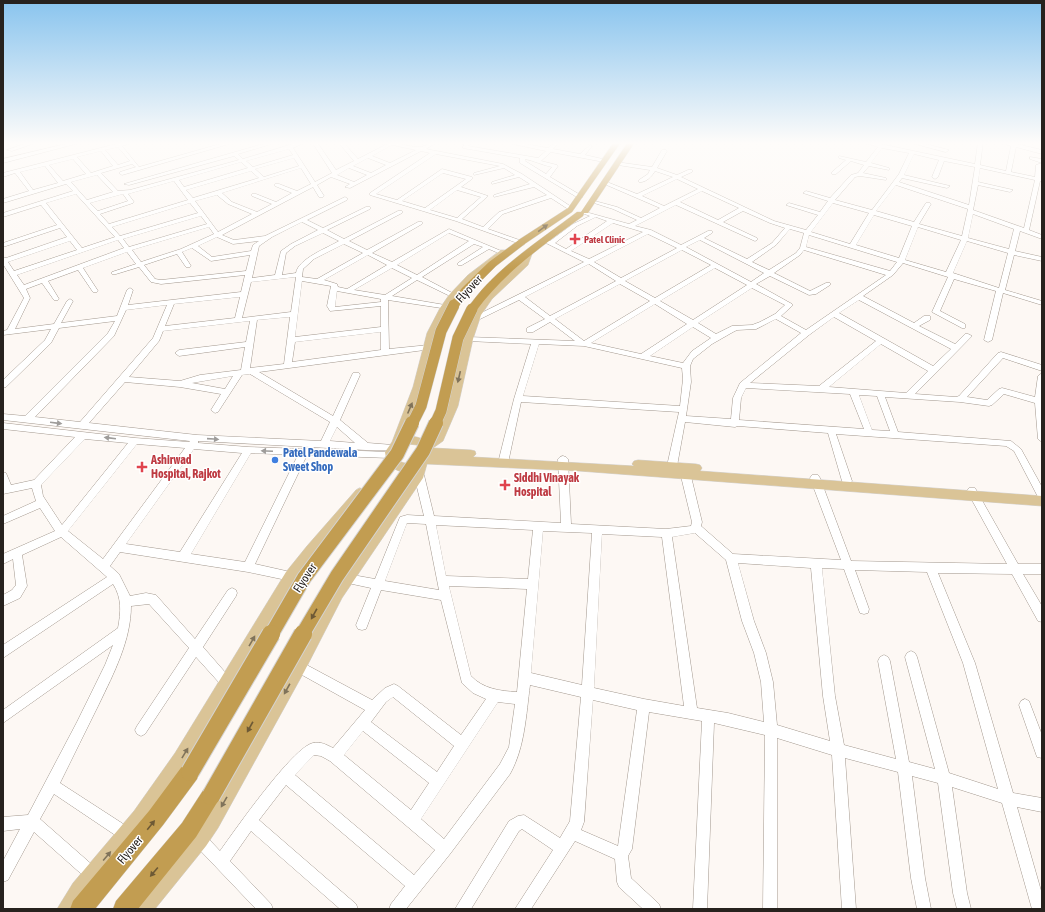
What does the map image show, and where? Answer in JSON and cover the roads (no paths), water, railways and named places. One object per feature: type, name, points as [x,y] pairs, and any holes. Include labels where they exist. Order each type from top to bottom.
[{"type":"highway","name":"Flyover","points":[[81,909],[156,818],[190,772],[304,578],[397,454],[421,406],[441,331],[451,303],[497,262],[570,208],[580,197],[588,185]]},
{"type":"highway","name":"Flyover","points":[[124,909],[190,830],[211,796],[320,603],[422,451],[441,411],[458,338],[491,285],[528,254],[548,242],[583,212],[593,201],[604,185]]},
{"type":"highway","points":[[570,208],[580,207],[583,212]]},
{"type":"main road","points":[[520,245],[503,253],[478,270],[437,323],[418,388],[400,430],[393,451],[394,464],[404,468],[416,467],[424,460],[504,459],[685,471],[974,494],[1042,496]]},
{"type":"main road","points":[[143,909],[200,840],[224,801],[347,579],[374,542],[439,438],[453,406],[473,313]]},
{"type":"main road","points":[[66,909],[75,893],[126,834],[181,759],[228,684],[276,599],[311,550],[402,441],[414,440],[424,444],[424,460]]},
{"type":"main road","points":[[563,463],[672,466],[685,471]]},
{"type":"main road","points":[[816,482],[847,481],[974,494]]},
{"type":"street","points":[[26,185],[32,192]]},
{"type":"street","points":[[3,201],[56,185]]},
{"type":"street","points":[[67,185],[77,192],[119,238],[151,280],[157,282],[249,273]]},
{"type":"street","points":[[109,185],[117,193]]},
{"type":"street","points":[[86,202],[117,193],[125,193],[156,185]]},
{"type":"street","points":[[180,185],[218,235],[233,242],[264,238]]},
{"type":"street","points":[[183,189],[198,185]]},
{"type":"street","points":[[108,226],[246,185]]},
{"type":"street","points":[[276,185],[298,194]]},
{"type":"street","points":[[114,273],[179,252],[218,235],[314,185],[321,196]]},
{"type":"street","points":[[348,187],[354,185]]},
{"type":"street","points":[[386,185],[372,194],[458,220],[484,229],[520,245]]},
{"type":"street","points":[[397,202],[422,185]]},
{"type":"street","points":[[426,210],[461,185]]},
{"type":"street","points":[[496,196],[533,185],[570,208]]},
{"type":"street","points":[[560,185],[580,197]]},
{"type":"street","points":[[609,185],[664,208]]},
{"type":"street","points":[[638,196],[661,185]]},
{"type":"street","points":[[693,185],[772,222],[1042,303]]},
{"type":"street","points":[[642,356],[792,259],[803,248],[807,233],[846,185]]},
{"type":"street","points":[[852,246],[873,212],[895,185]]},
{"type":"street","points":[[901,185],[942,198],[1017,229],[1042,237]]},
{"type":"street","points":[[942,198],[947,185],[945,185]]},
{"type":"street","points":[[962,326],[936,312],[965,238],[975,185]]},
{"type":"street","points":[[983,185],[1010,190]]},
{"type":"street","points":[[1026,232],[1039,185]]},
{"type":"street","points":[[457,188],[485,196],[458,220]]},
{"type":"street","points":[[630,226],[702,189]]},
{"type":"street","points":[[3,215],[77,192]]},
{"type":"street","points":[[97,213],[131,202],[125,193]]},
{"type":"street","points":[[219,193],[230,203],[257,214]]},
{"type":"street","points":[[806,193],[1012,252],[1042,259]]},
{"type":"street","points":[[254,195],[277,204]]},
{"type":"street","points":[[484,229],[501,213],[550,196]]},
{"type":"street","points":[[11,198],[19,210]]},
{"type":"street","points":[[238,320],[256,245],[264,238],[344,199]]},
{"type":"street","points":[[593,201],[615,208],[641,220]]},
{"type":"street","points":[[675,202],[755,239]]},
{"type":"street","points":[[43,203],[81,251]]},
{"type":"street","points":[[735,424],[734,408],[743,385],[763,366],[806,333],[891,274],[901,261],[916,224],[928,204]]},
{"type":"street","points":[[789,205],[822,214]]},
{"type":"street","points":[[278,277],[283,252],[368,208]]},
{"type":"street","points":[[718,222],[742,209]]},
{"type":"street","points":[[288,366],[300,268],[307,261],[400,212]]},
{"type":"street","points":[[583,212],[649,231],[790,305],[775,316],[758,325],[736,327],[717,338],[691,356],[688,360],[686,366],[687,380],[683,419],[672,466]]},
{"type":"street","points":[[13,274],[119,238],[202,214]]},
{"type":"street","points":[[548,242],[575,225],[594,216]]},
{"type":"street","points":[[302,220],[416,278],[451,303]]},
{"type":"street","points":[[568,250],[611,221]]},
{"type":"street","points":[[318,281],[420,223]]},
{"type":"street","points":[[22,288],[128,249],[210,225]]},
{"type":"street","points":[[3,245],[61,226]]},
{"type":"street","points":[[748,262],[774,244],[789,227]]},
{"type":"street","points":[[988,340],[1017,229]]},
{"type":"street","points":[[348,291],[449,231],[503,253]]},
{"type":"street","points":[[473,313],[520,297],[649,231]]},
{"type":"street","points":[[530,330],[710,232]]},
{"type":"street","points":[[7,332],[27,298],[4,260],[71,238]]},
{"type":"street","points":[[700,238],[812,294],[828,284]]},
{"type":"street","points":[[384,301],[416,278],[474,241]]},
{"type":"street","points":[[548,242],[568,250],[717,338]]},
{"type":"street","points":[[193,246],[211,258],[254,253]]},
{"type":"street","points":[[460,264],[488,247]]},
{"type":"street","points":[[803,248],[891,274]]},
{"type":"street","points":[[179,252],[188,266]]},
{"type":"street","points":[[584,344],[716,265]]},
{"type":"street","points":[[79,267],[95,291]]},
{"type":"street","points":[[248,280],[298,277],[318,281],[335,286],[334,288],[384,301]]},
{"type":"street","points":[[44,280],[56,299]]},
{"type":"street","points":[[334,288],[331,306],[333,309],[384,301],[451,303]]},
{"type":"street","points":[[26,420],[111,334],[120,318],[130,290]]},
{"type":"street","points":[[124,308],[244,294]]},
{"type":"street","points":[[520,297],[584,344]]},
{"type":"street","points":[[859,297],[956,348]]},
{"type":"street","points":[[3,385],[42,349],[58,326],[70,301]]},
{"type":"street","points":[[384,301],[385,352]]},
{"type":"street","points":[[3,875],[70,750],[109,670],[123,632],[126,602],[121,587],[115,577],[62,532],[42,503],[36,491],[37,483],[83,430],[156,339],[162,329],[171,303]]},
{"type":"street","points":[[833,313],[933,370]]},
{"type":"street","points":[[162,329],[294,314]]},
{"type":"street","points":[[775,316],[806,333]]},
{"type":"street","points":[[7,332],[120,318]]},
{"type":"street","points":[[914,326],[927,318]]},
{"type":"street","points":[[215,410],[226,392],[245,372],[254,319]]},
{"type":"street","points":[[291,340],[384,329]]},
{"type":"street","points":[[908,396],[968,336]]},
{"type":"street","points":[[468,339],[584,344],[686,366]]},
{"type":"street","points":[[821,389],[881,340]]},
{"type":"street","points":[[504,459],[518,399],[536,341]]},
{"type":"street","points":[[179,353],[250,344]]},
{"type":"street","points":[[180,384],[194,379],[429,347]]},
{"type":"street","points":[[959,399],[1001,355],[1042,368]]},
{"type":"street","points":[[245,372],[335,421],[366,447]]},
{"type":"street","points":[[324,446],[356,375]]},
{"type":"street","points":[[1042,376],[1042,439]]},
{"type":"street","points":[[124,379],[180,384],[226,392]]},
{"type":"street","points":[[743,385],[959,399],[990,403],[1002,391],[1041,401]]},
{"type":"street","points":[[853,392],[869,432]]},
{"type":"street","points":[[880,394],[895,434]]},
{"type":"street","points":[[518,399],[684,409]]},
{"type":"street","points":[[3,417],[83,430],[135,441],[366,447],[393,451]]},
{"type":"street","points":[[683,419],[1008,443],[1017,449],[1042,496]]},
{"type":"street","points":[[3,426],[83,430],[194,442],[248,450],[304,452],[393,451]]},
{"type":"street","points":[[831,430],[847,481]]},
{"type":"street","points":[[3,559],[62,532],[135,441]]},
{"type":"street","points":[[103,567],[194,442]]},
{"type":"street","points":[[183,557],[248,450]]},
{"type":"street","points":[[248,567],[304,452]]},
{"type":"street","points":[[424,460],[430,521],[445,596],[466,679],[474,688],[495,696],[521,699]]},
{"type":"street","points":[[563,463],[566,527]]},
{"type":"street","points":[[685,471],[697,522],[696,528]]},
{"type":"street","points":[[3,476],[5,489],[37,483]]},
{"type":"street","points":[[816,482],[864,609]]},
{"type":"street","points":[[974,494],[1042,617]]},
{"type":"street","points":[[3,520],[42,503]]},
{"type":"street","points":[[362,625],[401,523],[407,519],[597,528],[666,533],[693,530],[696,528]]},
{"type":"street","points":[[396,909],[445,849],[505,769],[512,757],[515,747],[525,678],[538,525]]},
{"type":"street","points":[[522,909],[572,833],[577,822],[588,691],[597,528]]},
{"type":"street","points":[[696,528],[731,558],[748,621],[763,665],[767,682],[771,730],[770,909]]},
{"type":"street","points":[[666,533],[691,712]]},
{"type":"street","points":[[118,547],[248,567],[292,576]]},
{"type":"street","points":[[3,601],[16,594],[22,586],[17,553]]},
{"type":"street","points":[[731,558],[816,565],[931,569],[1042,570]]},
{"type":"street","points":[[816,565],[829,696],[838,750],[849,909]]},
{"type":"street","points":[[931,569],[969,663],[1038,909]]},
{"type":"street","points":[[3,652],[115,577]]},
{"type":"street","points":[[347,579],[445,596]]},
{"type":"street","points":[[442,580],[533,584]]},
{"type":"street","points":[[141,730],[232,594]]},
{"type":"street","points":[[126,602],[146,598],[152,599],[228,684]]},
{"type":"street","points":[[3,717],[123,632]]},
{"type":"street","points":[[911,657],[944,778],[960,892],[964,909]]},
{"type":"street","points":[[884,661],[904,768],[918,878],[924,909]]},
{"type":"street","points":[[299,667],[374,708]]},
{"type":"street","points":[[525,678],[588,691],[644,705],[728,719],[944,778],[1006,798],[1042,805]]},
{"type":"street","points":[[335,756],[374,708],[389,692],[394,690],[463,745]]},
{"type":"street","points":[[412,820],[495,696]]},
{"type":"street","points":[[644,705],[627,843],[625,849],[621,853],[624,882],[654,909]]},
{"type":"street","points":[[1025,705],[1042,752]]},
{"type":"street","points":[[700,909],[708,716]]},
{"type":"street","points":[[362,722],[438,781]]},
{"type":"street","points":[[221,862],[285,775],[298,760],[311,749],[320,749],[335,756],[445,849]]},
{"type":"street","points":[[285,775],[415,885]]},
{"type":"street","points":[[51,785],[126,834]]},
{"type":"street","points":[[3,824],[32,821],[92,874]]},
{"type":"street","points":[[251,822],[351,909]]},
{"type":"street","points":[[462,909],[518,822],[524,822],[562,848]]},
{"type":"street","points":[[572,833],[621,853]]},
{"type":"street","points":[[200,840],[266,909]]},
{"type":"place","name":"Patel Clinic","points":[[575,239]]},
{"type":"place","name":"Patel Pandewala Sweet Shop","points":[[275,460]]},
{"type":"place","name":"Ashirwad Hospital, Rajkot","points":[[142,467]]},
{"type":"place","name":"Siddhi Vinayak Hospital","points":[[505,485]]}]
